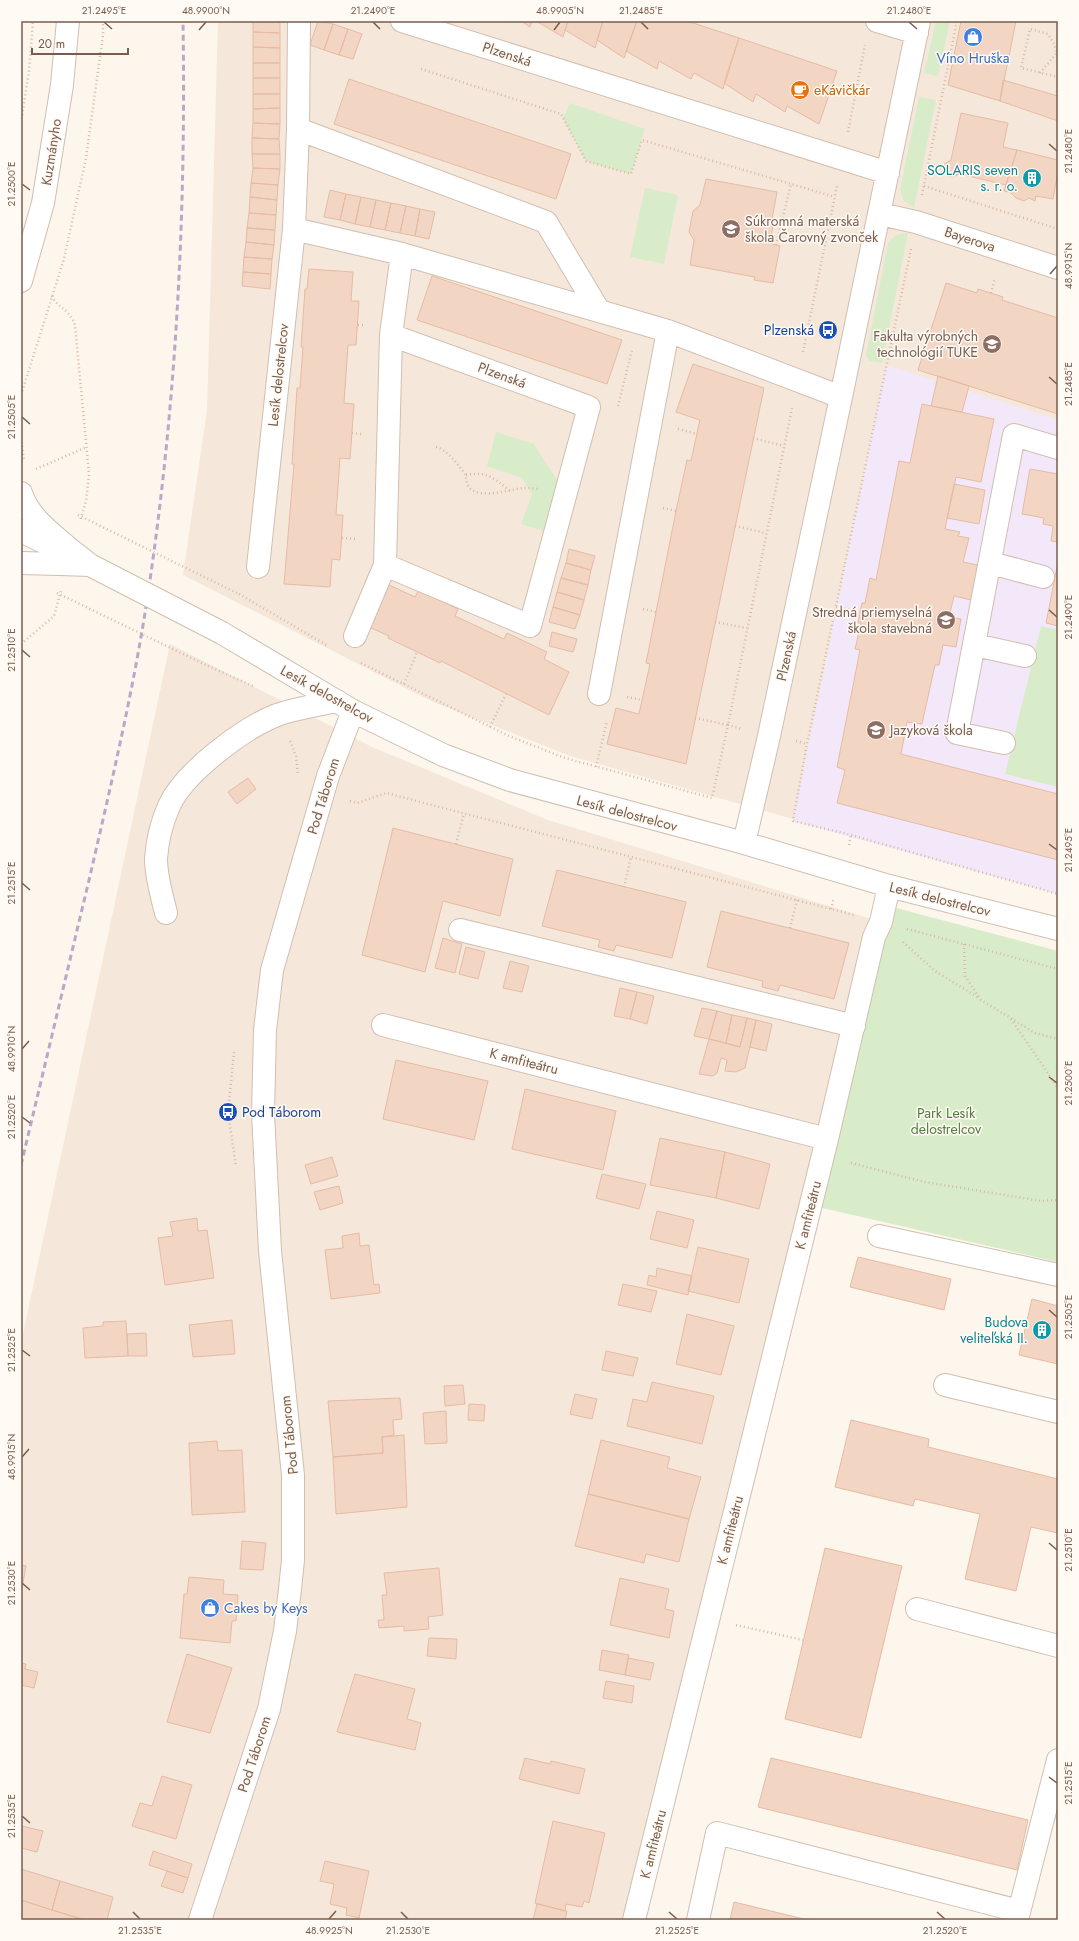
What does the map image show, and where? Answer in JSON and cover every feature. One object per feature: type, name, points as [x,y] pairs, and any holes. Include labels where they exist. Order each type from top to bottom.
[{"type":"street","name":"Kuzmányho","points":[[21,281],[43,203],[62,85],[68,21]]},
{"type":"street","name":"Plzenská","points":[[402,21],[888,173]]},
{"type":"street","name":"Plzenská","points":[[744,843],[769,736],[842,397],[918,27],[876,21]]},
{"type":"street","points":[[298,22],[298,128],[294,230],[402,254],[668,332],[842,397]]},
{"type":"street","points":[[298,128],[546,222],[599,311]]},
{"type":"street","name":"Bayerova","points":[[880,214],[916,222],[1058,268]]},
{"type":"street","name":"Lesík delostrelcov","points":[[258,567],[294,230]]},
{"type":"street","points":[[354,636],[385,565],[391,335],[402,254]]},
{"type":"street","points":[[599,694],[668,332]]},
{"type":"street","name":"Plzenská","points":[[391,335],[589,407]]},
{"type":"street","points":[[385,565],[530,626],[589,407]]},
{"type":"street","points":[[1004,743],[958,733],[1014,435],[1058,448]]},
{"type":"street","points":[[21,493],[24,503],[41,524],[64,562]]},
{"type":"street","points":[[21,531],[64,562]]},
{"type":"street","points":[[21,563],[64,562]]},
{"type":"street","name":"Lesík delostrelcov","points":[[64,562],[90,565],[222,633],[345,706],[443,755],[510,780],[744,843],[889,886],[1058,929]]},
{"type":"street","points":[[991,563],[1043,577]]},
{"type":"street","points":[[975,645],[1025,656]]},
{"type":"street","points":[[166,913],[156,860],[160,835],[170,805],[186,782],[209,759],[233,740],[278,715],[345,706]]},
{"type":"street","name":"Pod Táborom","points":[[200,1920],[269,1708],[285,1631],[293,1560],[293,1475],[270,1251],[263,1113],[265,1030],[272,970],[328,776],[345,706]]},
{"type":"street","name":"K amfiteátru","points":[[634,1920],[825,1147],[874,937],[880,922],[889,886]]},
{"type":"street","points":[[460,930],[854,1026]]},
{"type":"street","name":"K amfiteátru","points":[[383,1026],[825,1147]]},
{"type":"street","points":[[879,1236],[1058,1275]]},
{"type":"street","points":[[945,1385],[1058,1412]]},
{"type":"street","points":[[917,1609],[1058,1646]]},
{"type":"street","points":[[698,1920],[717,1833],[1018,1916],[1057,1766]]},
{"type":"path","points":[[21,123],[29,71],[33,21]]},
{"type":"path","points":[[957,21],[924,186],[807,744],[793,821],[851,835],[1058,894]]},
{"type":"path","points":[[1040,73],[1057,54],[1054,44],[1048,34],[1030,29],[1020,68],[1040,73],[1058,77]]},
{"type":"path","points":[[421,69],[561,114],[586,161],[631,174],[642,140],[835,196]]},
{"type":"path","points":[[1056,96],[1058,87]]},
{"type":"path","points":[[776,245],[791,184]]},
{"type":"path","points":[[924,186],[1058,229]]},
{"type":"path","points":[[991,294],[994,278]]},
{"type":"path","points":[[52,296],[57,303],[70,313],[75,325],[89,474],[86,501],[78,528]]},
{"type":"path","points":[[49,305],[57,303]]},
{"type":"path","points":[[589,407],[616,416],[638,323]]},
{"type":"path","points":[[21,438],[24,459],[21,461]]},
{"type":"path","points":[[754,438],[784,446]]},
{"type":"path","points":[[436,446],[444,449],[466,475],[466,481],[473,491],[491,494],[522,488],[538,488],[564,502]]},
{"type":"path","points":[[35,470],[87,447]]},
{"type":"path","points":[[466,475],[484,474],[495,479],[510,491]]},
{"type":"path","points":[[656,507],[676,512]]},
{"type":"path","points":[[78,515],[238,594],[332,648]]},
{"type":"path","points":[[735,526],[766,533]]},
{"type":"path","points":[[21,644],[54,616],[64,562]]},
{"type":"path","points":[[51,590],[208,666]]},
{"type":"path","points":[[836,607],[860,612]]},
{"type":"path","points":[[636,608],[656,612]]},
{"type":"path","points":[[715,622],[747,628]]},
{"type":"path","points":[[404,684],[417,652]]},
{"type":"path","points":[[358,662],[490,727],[564,758],[712,798],[728,725]]},
{"type":"path","points":[[490,727],[506,694]]},
{"type":"path","points":[[596,767],[609,713]]},
{"type":"path","points":[[696,718],[807,744]]},
{"type":"path","points":[[357,803],[386,793],[1058,969]]},
{"type":"path","points":[[456,844],[464,813]]},
{"type":"path","points":[[624,887],[632,857]]},
{"type":"path","points":[[790,928],[797,900]]},
{"type":"path","points":[[880,922],[935,971],[1035,1033],[1058,1039]]},
{"type":"path","points":[[964,944],[965,976],[981,1000]]},
{"type":"path","points":[[1010,1018],[1058,1088]]},
{"type":"path","points":[[825,1147],[925,1182],[1042,1201],[1058,1200]]},
{"type":"path","points":[[750,1628],[803,1640]]},
{"type":"shaded area","points":[[218,21],[1058,21],[1058,894],[570,756],[431,701],[183,575],[207,410]]},
{"type":"shaded area","name":"Stredná priemyselná škola stavebná","points":[[886,365],[1058,420],[1058,894],[793,821]]},
{"type":"shaded area","points":[[170,644],[372,747],[548,820],[878,921],[633,1920],[21,1920],[21,1343]]},
{"type":"green space","points":[[936,21],[950,21],[938,76],[924,73]]},
{"type":"green space","points":[[919,97],[936,100],[914,208],[903,200],[900,190]]},
{"type":"green space","points":[[570,103],[645,129],[631,174],[586,161],[563,118]]},
{"type":"green space","points":[[645,188],[678,195],[664,264],[630,257]]},
{"type":"green space","points":[[908,233],[882,363],[869,361],[866,355],[888,243],[896,235]]},
{"type":"green space","points":[[496,432],[534,444],[562,488],[548,532],[521,524],[532,494],[522,478],[487,466]]},
{"type":"green space","points":[[1041,626],[1058,630],[1058,787],[1005,774]]},
{"type":"green space","name":"Park Lesík delostrelcov","points":[[885,905],[1058,951],[1058,1262],[809,1205]]},
{"type":"building","points":[[253,21],[280,21],[280,33],[253,32]]},
{"type":"building","points":[[318,21],[333,24],[324,50],[310,45]]},
{"type":"building","points":[[521,21],[532,21],[530,27]]},
{"type":"building","points":[[536,21],[568,21],[563,37]]},
{"type":"building","points":[[568,21],[603,21],[595,48],[565,30]]},
{"type":"building","points":[[603,21],[637,21],[624,58],[597,40]]},
{"type":"building","points":[[637,21],[687,21],[739,38],[723,89],[694,73],[691,79],[659,61],[657,69],[626,51]]},
{"type":"building","points":[[961,21],[1016,21],[1000,101],[948,85]]},
{"type":"building","points":[[333,24],[348,29],[339,55],[324,50]]},
{"type":"building","points":[[348,29],[362,34],[353,59],[339,55]]},
{"type":"building","points":[[253,32],[280,33],[280,48],[253,47]]},
{"type":"building","points":[[739,38],[837,71],[819,124],[787,106],[785,112],[756,94],[753,102],[724,83]]},
{"type":"building","points":[[253,47],[280,48],[280,63],[253,63]]},
{"type":"building","points":[[253,63],[280,63],[280,78],[253,78]]},
{"type":"building","points":[[253,78],[280,78],[280,94],[253,94]]},
{"type":"building","points":[[349,79],[571,154],[556,199],[334,124]]},
{"type":"building","points":[[1003,80],[1058,96],[1058,121],[1000,101]]},
{"type":"building","points":[[253,94],[280,94],[280,108],[253,109]]},
{"type":"building","points":[[280,108],[280,124],[253,123],[253,109]]},
{"type":"building","points":[[961,113],[1008,123],[1003,147],[1017,150],[1006,185],[960,174],[952,177],[947,176],[943,170],[944,164],[951,160]]},
{"type":"building","points":[[253,123],[280,124],[279,139],[252,138]]},
{"type":"building","points":[[252,138],[279,139],[280,154],[252,154]]},
{"type":"building","name":"SOLARIS seven s. r. o.","points":[[1017,150],[1058,160],[1058,171],[1053,199],[1036,196],[1035,201],[1029,198],[1024,201],[1016,198],[1010,192],[1004,191]]},
{"type":"building","points":[[252,154],[280,154],[280,169],[253,168]]},
{"type":"building","points":[[253,168],[280,169],[278,185],[251,183]]},
{"type":"building","name":"Súkromná materská škola Čarovný zvonček","points":[[706,179],[777,192],[771,224],[773,225],[770,243],[780,246],[773,283],[754,280],[755,277],[690,265],[694,240],[689,232],[693,211],[700,205]]},
{"type":"building","points":[[251,183],[278,185],[277,200],[250,197]]},
{"type":"building","points":[[330,190],[346,194],[340,220],[324,217]]},
{"type":"building","points":[[346,194],[361,197],[355,224],[340,220]]},
{"type":"building","points":[[250,197],[277,200],[276,215],[249,213]]},
{"type":"building","points":[[361,197],[376,200],[370,227],[355,224]]},
{"type":"building","points":[[376,200],[391,203],[385,230],[370,227]]},
{"type":"building","points":[[391,203],[406,206],[400,233],[385,230]]},
{"type":"building","points":[[406,206],[420,209],[415,236],[400,233]]},
{"type":"building","points":[[420,209],[435,212],[429,239],[415,236]]},
{"type":"building","points":[[249,213],[276,215],[275,230],[247,228]]},
{"type":"building","points":[[247,228],[275,230],[274,245],[246,242]]},
{"type":"building","points":[[246,242],[274,245],[272,259],[244,257]]},
{"type":"building","points":[[244,257],[272,259],[271,274],[243,272]]},
{"type":"building","points":[[309,269],[353,272],[351,301],[359,301],[356,345],[348,345],[344,403],[354,404],[350,459],[340,458],[336,515],[343,515],[340,560],[332,559],[330,587],[284,584],[294,464],[292,464],[297,388],[300,388],[305,289],[307,289]]},
{"type":"building","points":[[243,272],[271,274],[270,289],[242,286]]},
{"type":"building","points":[[432,276],[622,340],[607,384],[417,320]]},
{"type":"building","name":"Fakulta výrobných technológií TUKE","points":[[946,283],[977,293],[978,289],[1003,297],[1002,300],[1058,318],[1058,414],[918,370]]},
{"type":"building","points":[[693,364],[764,388],[686,764],[607,744],[616,708],[639,714],[650,664],[646,663],[676,511],[687,460],[691,461],[700,420],[676,412]]},
{"type":"building","points":[[938,376],[969,386],[962,412],[931,406]]},
{"type":"building","points":[[922,404],[994,419],[981,482],[956,477],[945,529],[960,532],[958,536],[969,538],[963,562],[978,565],[971,600],[954,596],[949,617],[961,619],[956,647],[943,645],[939,665],[935,665],[922,724],[907,722],[901,754],[1058,794],[1058,860],[837,803],[845,770],[837,767],[860,650],[855,649],[861,623],[858,623],[860,612],[862,603],[865,603],[870,578],[876,580],[899,461],[910,463]]},
{"type":"building","points":[[1030,469],[1058,474],[1058,542],[1051,541],[1053,526],[1043,524],[1044,518],[1022,514]]},
{"type":"building","points":[[954,484],[985,490],[979,524],[947,518]]},
{"type":"building","points":[[569,549],[595,556],[591,570],[566,563]]},
{"type":"building","points":[[1058,562],[1058,626],[1046,623]]},
{"type":"building","points":[[566,563],[591,570],[588,585],[561,578]]},
{"type":"building","points":[[561,578],[588,585],[584,600],[557,592]]},
{"type":"building","points":[[389,585],[415,597],[419,590],[458,609],[455,616],[504,639],[507,633],[547,652],[544,659],[569,672],[549,715],[441,661],[440,663],[388,638],[389,636],[369,627]]},
{"type":"building","points":[[557,592],[584,600],[580,615],[553,607]]},
{"type":"building","points":[[553,607],[580,615],[575,629],[549,622]]},
{"type":"building","points":[[552,632],[577,639],[573,652],[549,646]]},
{"type":"building","points":[[248,778],[256,789],[237,804],[228,792]]},
{"type":"building","points":[[393,828],[513,859],[500,916],[443,901],[425,972],[362,955]]},
{"type":"building","points":[[557,870],[686,902],[672,958],[616,945],[614,951],[598,947],[600,940],[542,926]]},
{"type":"building","points":[[721,911],[849,943],[834,999],[780,985],[778,991],[762,987],[763,981],[707,967]]},
{"type":"building","points":[[443,938],[462,944],[455,973],[435,968]]},
{"type":"building","points":[[466,947],[485,952],[478,979],[459,974]]},
{"type":"building","points":[[510,961],[529,966],[522,992],[503,988]]},
{"type":"building","points":[[620,988],[637,992],[630,1019],[614,1016]]},
{"type":"building","points":[[637,992],[654,996],[647,1024],[630,1019]]},
{"type":"building","points":[[702,1008],[717,1011],[709,1039],[694,1036]]},
{"type":"building","points":[[717,1011],[732,1015],[726,1043],[709,1039]]},
{"type":"building","points":[[732,1015],[747,1018],[740,1047],[726,1043]]},
{"type":"building","points":[[747,1018],[756,1020],[745,1068],[736,1072],[725,1071],[727,1060],[721,1058],[717,1073],[713,1076],[699,1074],[709,1039],[740,1047]]},
{"type":"building","points":[[756,1020],[772,1024],[766,1051],[750,1047]]},
{"type":"building","points":[[396,1060],[488,1081],[474,1140],[383,1119]]},
{"type":"building","points":[[525,1089],[616,1111],[603,1170],[512,1149]]},
{"type":"building","points":[[660,1138],[725,1152],[716,1198],[650,1185]]},
{"type":"building","points":[[725,1152],[770,1164],[759,1209],[716,1198]]},
{"type":"building","points":[[332,1157],[338,1176],[311,1184],[305,1165]]},
{"type":"building","points":[[602,1174],[646,1184],[639,1209],[596,1198]]},
{"type":"building","points":[[339,1186],[343,1203],[320,1210],[314,1192]]},
{"type":"building","points":[[657,1211],[694,1220],[687,1248],[650,1239]]},
{"type":"building","points":[[197,1218],[198,1231],[207,1230],[214,1278],[165,1285],[158,1238],[173,1236],[170,1222]]},
{"type":"building","points":[[359,1233],[360,1246],[369,1245],[374,1285],[379,1284],[380,1293],[331,1299],[325,1250],[343,1248],[342,1236]]},
{"type":"building","points":[[698,1247],[749,1259],[739,1303],[688,1291]]},
{"type":"building","points":[[858,1257],[951,1279],[944,1310],[850,1287]]},
{"type":"building","points":[[657,1268],[692,1276],[688,1295],[647,1285],[649,1275],[656,1277]]},
{"type":"building","points":[[623,1284],[657,1291],[651,1312],[618,1305]]},
{"type":"building","name":"Budova veliteľská II.","points":[[1032,1299],[1058,1306],[1058,1364],[1019,1355]]},
{"type":"building","points":[[687,1314],[734,1326],[721,1375],[676,1364]]},
{"type":"building","points":[[232,1320],[235,1354],[193,1357],[189,1325]]},
{"type":"building","points":[[126,1321],[128,1356],[85,1358],[83,1328],[103,1326],[103,1322]]},
{"type":"building","points":[[146,1333],[147,1356],[128,1356],[127,1334]]},
{"type":"building","points":[[606,1351],[638,1358],[633,1376],[602,1370]]},
{"type":"building","points":[[652,1382],[714,1396],[702,1444],[627,1426],[633,1399],[647,1402]]},
{"type":"building","points":[[463,1385],[465,1404],[445,1406],[444,1386]]},
{"type":"building","points":[[575,1394],[597,1399],[592,1419],[570,1414]]},
{"type":"building","points":[[400,1398],[402,1419],[393,1420],[394,1435],[382,1437],[383,1453],[333,1457],[328,1401]]},
{"type":"building","points":[[469,1404],[485,1405],[484,1421],[468,1420]]},
{"type":"building","points":[[446,1411],[447,1443],[425,1444],[423,1413]]},
{"type":"building","points":[[851,1420],[929,1439],[928,1447],[1058,1479],[1058,1533],[1031,1527],[1016,1591],[965,1579],[980,1514],[915,1499],[913,1506],[835,1487]]},
{"type":"building","points":[[404,1435],[407,1507],[336,1514],[333,1457],[383,1453],[382,1437]]},
{"type":"building","points":[[601,1440],[670,1457],[667,1468],[701,1477],[689,1519],[588,1494]]},
{"type":"building","points":[[217,1441],[218,1451],[242,1450],[245,1512],[192,1515],[189,1443]]},
{"type":"building","points":[[588,1494],[689,1519],[679,1562],[646,1554],[644,1563],[575,1546]]},
{"type":"building","points":[[242,1541],[266,1543],[263,1570],[240,1569]]},
{"type":"building","points":[[825,1548],[902,1566],[861,1738],[785,1719]]},
{"type":"building","points":[[21,1565],[26,1566],[22,1588],[21,1588]]},
{"type":"building","points":[[439,1568],[443,1615],[428,1617],[429,1629],[404,1631],[404,1626],[379,1628],[378,1620],[384,1620],[382,1595],[387,1595],[384,1573]]},
{"type":"building","name":"Cakes by Keys","points":[[189,1577],[224,1580],[223,1594],[238,1595],[236,1621],[232,1621],[230,1643],[180,1638],[184,1594],[187,1594]]},
{"type":"building","points":[[620,1578],[669,1589],[665,1609],[674,1611],[669,1638],[610,1625]]},
{"type":"building","points":[[429,1638],[457,1639],[456,1659],[427,1656]]},
{"type":"building","points":[[602,1650],[629,1655],[625,1675],[599,1670]]},
{"type":"building","points":[[187,1654],[232,1668],[210,1733],[167,1722]]},
{"type":"building","points":[[628,1658],[654,1663],[650,1680],[625,1675]]},
{"type":"building","points":[[21,1663],[26,1664],[25,1669],[38,1672],[34,1688],[21,1685]]},
{"type":"building","points":[[355,1674],[415,1689],[407,1719],[421,1723],[415,1750],[337,1732]]},
{"type":"building","points":[[606,1681],[634,1686],[632,1703],[603,1698]]},
{"type":"building","points":[[525,1758],[550,1764],[551,1761],[585,1769],[579,1794],[519,1779]]},
{"type":"building","points":[[771,1758],[1028,1820],[1017,1870],[758,1807]]},
{"type":"building","points":[[162,1776],[192,1785],[176,1839],[132,1826],[140,1803],[152,1806]]},
{"type":"building","points":[[553,1821],[605,1833],[589,1903],[584,1901],[582,1907],[566,1904],[565,1911],[535,1903]]},
{"type":"building","points":[[22,1826],[43,1831],[37,1852],[21,1848]]},
{"type":"building","points":[[153,1851],[192,1864],[188,1878],[149,1865]]},
{"type":"building","points":[[325,1861],[369,1871],[359,1918],[346,1915],[347,1908],[330,1904],[334,1884],[320,1881]]},
{"type":"building","points":[[21,1869],[60,1881],[52,1910],[21,1900]]},
{"type":"building","points":[[167,1871],[188,1878],[183,1893],[161,1886]]},
{"type":"building","points":[[60,1881],[113,1897],[107,1920],[85,1920],[52,1910]]},
{"type":"building","points":[[21,1900],[52,1910],[85,1920],[21,1920]]},
{"type":"building","points":[[734,1902],[808,1920],[730,1920]]},
{"type":"building","points":[[537,1904],[567,1911],[565,1920],[533,1920]]},
{"type":"railway","points":[[21,1165],[116,763],[132,687],[151,573],[167,436],[178,298],[183,159],[183,21]]},
{"type":"place","name":"Víno Hruška","points":[[973,37]]},
{"type":"place","name":"eKávičkár","points":[[800,90]]},
{"type":"place","name":"SOLARIS seven s. r. o.","points":[[1032,178]]},
{"type":"place","name":"Súkromná materská škola Čarovný zvonček","points":[[731,229]]},
{"type":"place","name":"Plzenská","points":[[828,330]]},
{"type":"place","name":"Fakulta výrobných technológií TUKE","points":[[992,344]]},
{"type":"place","name":"Stredná priemyselná škola stavebná","points":[[946,620]]},
{"type":"place","name":"Jazyková škola","points":[[876,730]]},
{"type":"place","name":"Pod Táborom","points":[[228,1112]]},
{"type":"place","name":"Budova veliteľská II.","points":[[1042,1330]]},
{"type":"place","name":"Cakes by Keys","points":[[210,1608]]}]
